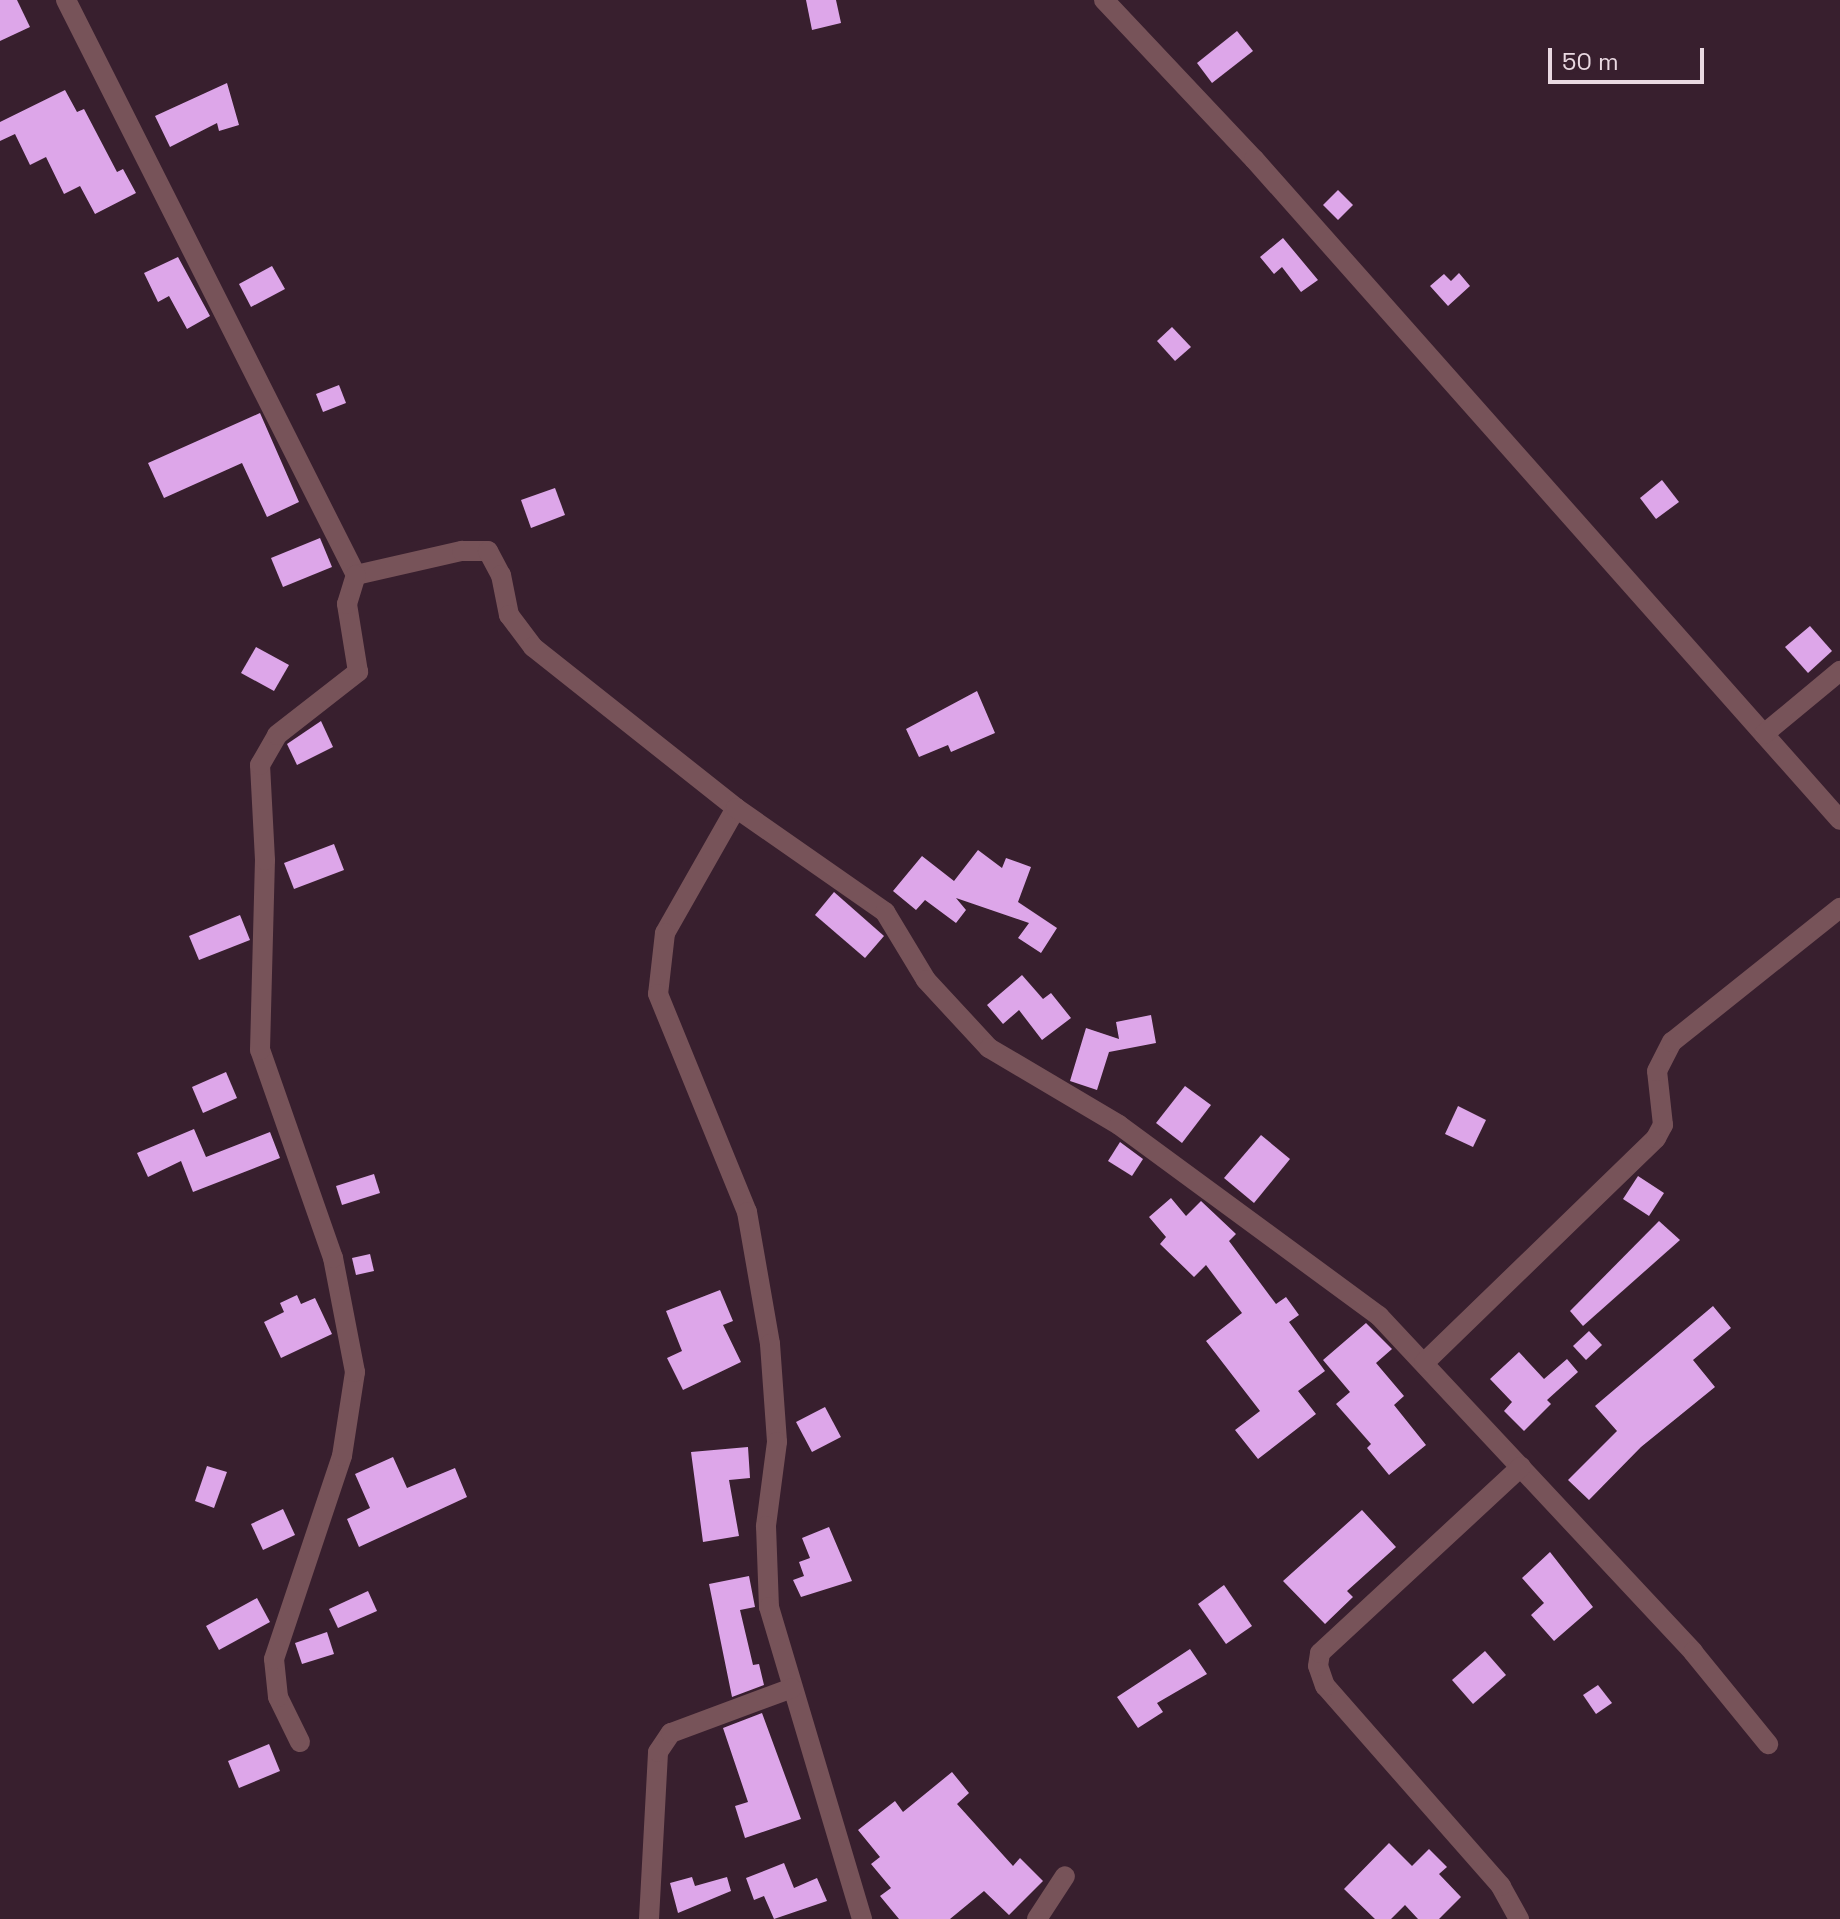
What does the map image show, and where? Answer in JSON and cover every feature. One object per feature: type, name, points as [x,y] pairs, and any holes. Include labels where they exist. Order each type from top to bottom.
[{"type":"street","points":[[66,0],[356,575],[347,604],[358,672],[277,735],[260,765],[265,860],[260,1050],[333,1258],[355,1372],[342,1456],[274,1659],[278,1697],[300,1742]]},
{"type":"street","points":[[1104,0],[1254,159],[1840,820]]},
{"type":"street","points":[[356,575],[462,551],[488,551],[501,575],[509,615],[533,647],[736,808],[885,912],[926,980],[989,1048],[1119,1125],[1379,1316],[1693,1652],[1768,1744]]},
{"type":"street","points":[[1764,734],[1840,671]]},
{"type":"street","points":[[736,808],[665,933],[658,994],[747,1212],[770,1344],[777,1442],[766,1526],[769,1607],[862,1919]]},
{"type":"street","points":[[1424,1363],[1656,1138],[1663,1125],[1657,1071],[1672,1042],[1840,908]]},
{"type":"street","points":[[1519,1919],[1501,1886],[1325,1686],[1318,1666],[1320,1653],[1521,1467]]},
{"type":"street","points":[[649,1919],[658,1752],[671,1733],[792,1688]]},
{"type":"street","points":[[1037,1919],[1065,1876]]},
{"type":"building","points":[[0,0],[17,0],[30,27],[0,41]]},
{"type":"building","points":[[806,0],[836,0],[841,23],[812,30]]},
{"type":"building","points":[[1237,31],[1253,51],[1212,83],[1197,63]]},
{"type":"building","points":[[227,83],[239,125],[219,131],[217,123],[170,147],[155,116]]},
{"type":"building","points":[[65,90],[77,112],[84,109],[117,172],[123,169],[136,193],[95,214],[80,186],[64,194],[46,157],[30,165],[15,134],[0,141],[0,122]]},
{"type":"building","points":[[1338,190],[1353,205],[1338,220],[1323,205]]},
{"type":"building","points":[[1283,238],[1318,280],[1301,292],[1282,267],[1274,274],[1260,257]]},
{"type":"building","points":[[178,257],[210,316],[187,329],[169,296],[158,302],[144,273]]},
{"type":"building","points":[[272,266],[285,289],[251,307],[239,284]]},
{"type":"building","points":[[1459,273],[1470,286],[1448,306],[1430,286],[1444,274],[1451,281]]},
{"type":"building","points":[[1172,327],[1191,347],[1175,361],[1157,341]]},
{"type":"building","points":[[339,385],[346,403],[323,412],[316,394]]},
{"type":"building","points":[[260,413],[299,502],[267,517],[242,463],[164,498],[148,463]]},
{"type":"building","points":[[1662,480],[1679,502],[1656,519],[1640,498]]},
{"type":"building","points":[[555,488],[565,515],[531,528],[521,500]]},
{"type":"building","points":[[320,538],[332,567],[283,587],[271,558]]},
{"type":"building","points":[[1810,626],[1832,651],[1808,673],[1785,647]]},
{"type":"building","points":[[256,647],[289,665],[274,691],[241,673]]},
{"type":"building","points":[[977,691],[995,733],[951,752],[948,745],[919,757],[906,729]]},
{"type":"building","points":[[321,721],[333,747],[297,765],[287,744]]},
{"type":"building","points":[[334,844],[344,870],[294,889],[284,863]]},
{"type":"building","points":[[978,850],[1002,868],[1006,858],[1031,867],[1018,902],[1057,928],[1041,953],[1018,938],[1029,923],[956,898],[966,910],[956,923],[925,900],[916,910],[893,891],[922,856],[954,881]]},
{"type":"building","points":[[834,892],[884,936],[865,958],[815,915]]},
{"type":"building","points":[[240,915],[250,940],[199,960],[189,936]]},
{"type":"building","points":[[1022,975],[1043,999],[1051,993],[1071,1018],[1042,1040],[1019,1010],[1003,1024],[987,1005]]},
{"type":"building","points":[[1151,1015],[1156,1043],[1109,1052],[1097,1090],[1070,1081],[1086,1028],[1119,1039],[1116,1022]]},
{"type":"building","points":[[226,1072],[237,1098],[203,1113],[192,1087]]},
{"type":"building","points":[[1185,1086],[1211,1105],[1182,1143],[1156,1123]]},
{"type":"building","points":[[1458,1106],[1486,1120],[1473,1147],[1445,1134]]},
{"type":"building","points":[[194,1129],[206,1157],[270,1132],[280,1158],[193,1192],[181,1161],[148,1177],[137,1153]]},
{"type":"building","points":[[1261,1135],[1290,1159],[1254,1203],[1224,1178]]},
{"type":"building","points":[[1120,1142],[1143,1159],[1132,1176],[1108,1161]]},
{"type":"building","points":[[374,1174],[380,1193],[342,1205],[336,1186]]},
{"type":"building","points":[[1638,1176],[1664,1193],[1649,1216],[1623,1199]]},
{"type":"building","points":[[1171,1198],[1186,1216],[1201,1201],[1236,1234],[1229,1241],[1276,1304],[1286,1297],[1299,1315],[1289,1322],[1325,1371],[1298,1391],[1316,1414],[1258,1459],[1235,1430],[1260,1411],[1206,1341],[1242,1313],[1206,1265],[1194,1277],[1160,1244],[1166,1237],[1149,1217]]},
{"type":"building","points":[[1659,1221],[1680,1240],[1583,1326],[1570,1311]]},
{"type":"building","points":[[370,1254],[374,1271],[356,1275],[352,1258]]},
{"type":"building","points":[[720,1290],[733,1321],[723,1325],[741,1362],[683,1390],[667,1358],[682,1351],[666,1311]]},
{"type":"building","points":[[297,1295],[301,1304],[315,1298],[332,1334],[281,1358],[264,1322],[284,1312],[280,1303]]},
{"type":"building","points":[[1713,1306],[1731,1328],[1693,1360],[1715,1387],[1641,1447],[1589,1500],[1568,1480],[1617,1431],[1595,1406]]},
{"type":"building","points":[[1366,1323],[1392,1349],[1376,1363],[1404,1396],[1394,1405],[1426,1445],[1389,1475],[1367,1448],[1371,1444],[1336,1404],[1350,1392],[1323,1360]]},
{"type":"building","points":[[1589,1331],[1602,1345],[1586,1360],[1573,1346]]},
{"type":"building","points":[[1519,1352],[1544,1379],[1567,1359],[1578,1372],[1547,1400],[1551,1404],[1524,1431],[1504,1411],[1512,1402],[1490,1379]]},
{"type":"building","points":[[825,1407],[841,1437],[812,1452],[796,1422]]},
{"type":"building","points":[[748,1447],[750,1478],[729,1480],[739,1536],[703,1542],[691,1452]]},
{"type":"building","points":[[393,1457],[407,1488],[455,1468],[467,1497],[359,1547],[347,1519],[370,1508],[355,1474]]},
{"type":"building","points":[[207,1466],[227,1472],[214,1508],[195,1501]]},
{"type":"building","points":[[283,1509],[295,1535],[263,1550],[251,1524]]},
{"type":"building","points":[[1362,1510],[1396,1547],[1347,1591],[1353,1597],[1325,1624],[1283,1581]]},
{"type":"building","points":[[829,1527],[852,1581],[801,1597],[793,1580],[804,1576],[799,1562],[810,1558],[802,1538]]},
{"type":"building","points":[[1550,1552],[1593,1607],[1554,1641],[1531,1615],[1544,1603],[1522,1578]]},
{"type":"building","points":[[749,1576],[755,1607],[740,1610],[753,1665],[759,1664],[764,1685],[732,1697],[709,1584]]},
{"type":"building","points":[[1224,1585],[1252,1626],[1226,1644],[1198,1604]]},
{"type":"building","points":[[368,1591],[377,1611],[338,1628],[329,1609]]},
{"type":"building","points":[[257,1598],[270,1622],[219,1650],[206,1626]]},
{"type":"building","points":[[327,1632],[334,1654],[302,1664],[295,1643]]},
{"type":"building","points":[[1190,1649],[1207,1674],[1157,1703],[1163,1712],[1138,1728],[1117,1697]]},
{"type":"building","points":[[1485,1651],[1506,1675],[1473,1704],[1452,1680]]},
{"type":"building","points":[[1598,1685],[1612,1703],[1596,1714],[1583,1695]]},
{"type":"building","points":[[762,1713],[801,1819],[745,1838],[735,1806],[748,1802],[723,1728]]},
{"type":"building","points":[[269,1744],[280,1771],[239,1788],[228,1761]]},
{"type":"building","points":[[952,1772],[969,1793],[957,1804],[1013,1866],[1020,1858],[1043,1881],[1009,1915],[984,1891],[950,1919],[899,1919],[880,1896],[891,1888],[871,1864],[880,1857],[858,1830],[895,1801],[903,1812]]},
{"type":"building","points":[[1389,1843],[1412,1866],[1429,1849],[1447,1867],[1439,1874],[1461,1897],[1439,1919],[1418,1919],[1405,1905],[1391,1919],[1375,1919],[1344,1889]]},
{"type":"building","points":[[784,1863],[794,1888],[817,1878],[827,1901],[774,1919],[764,1896],[754,1900],[746,1878]]},
{"type":"building","points":[[692,1877],[695,1886],[727,1877],[731,1891],[678,1913],[670,1883]]}]
